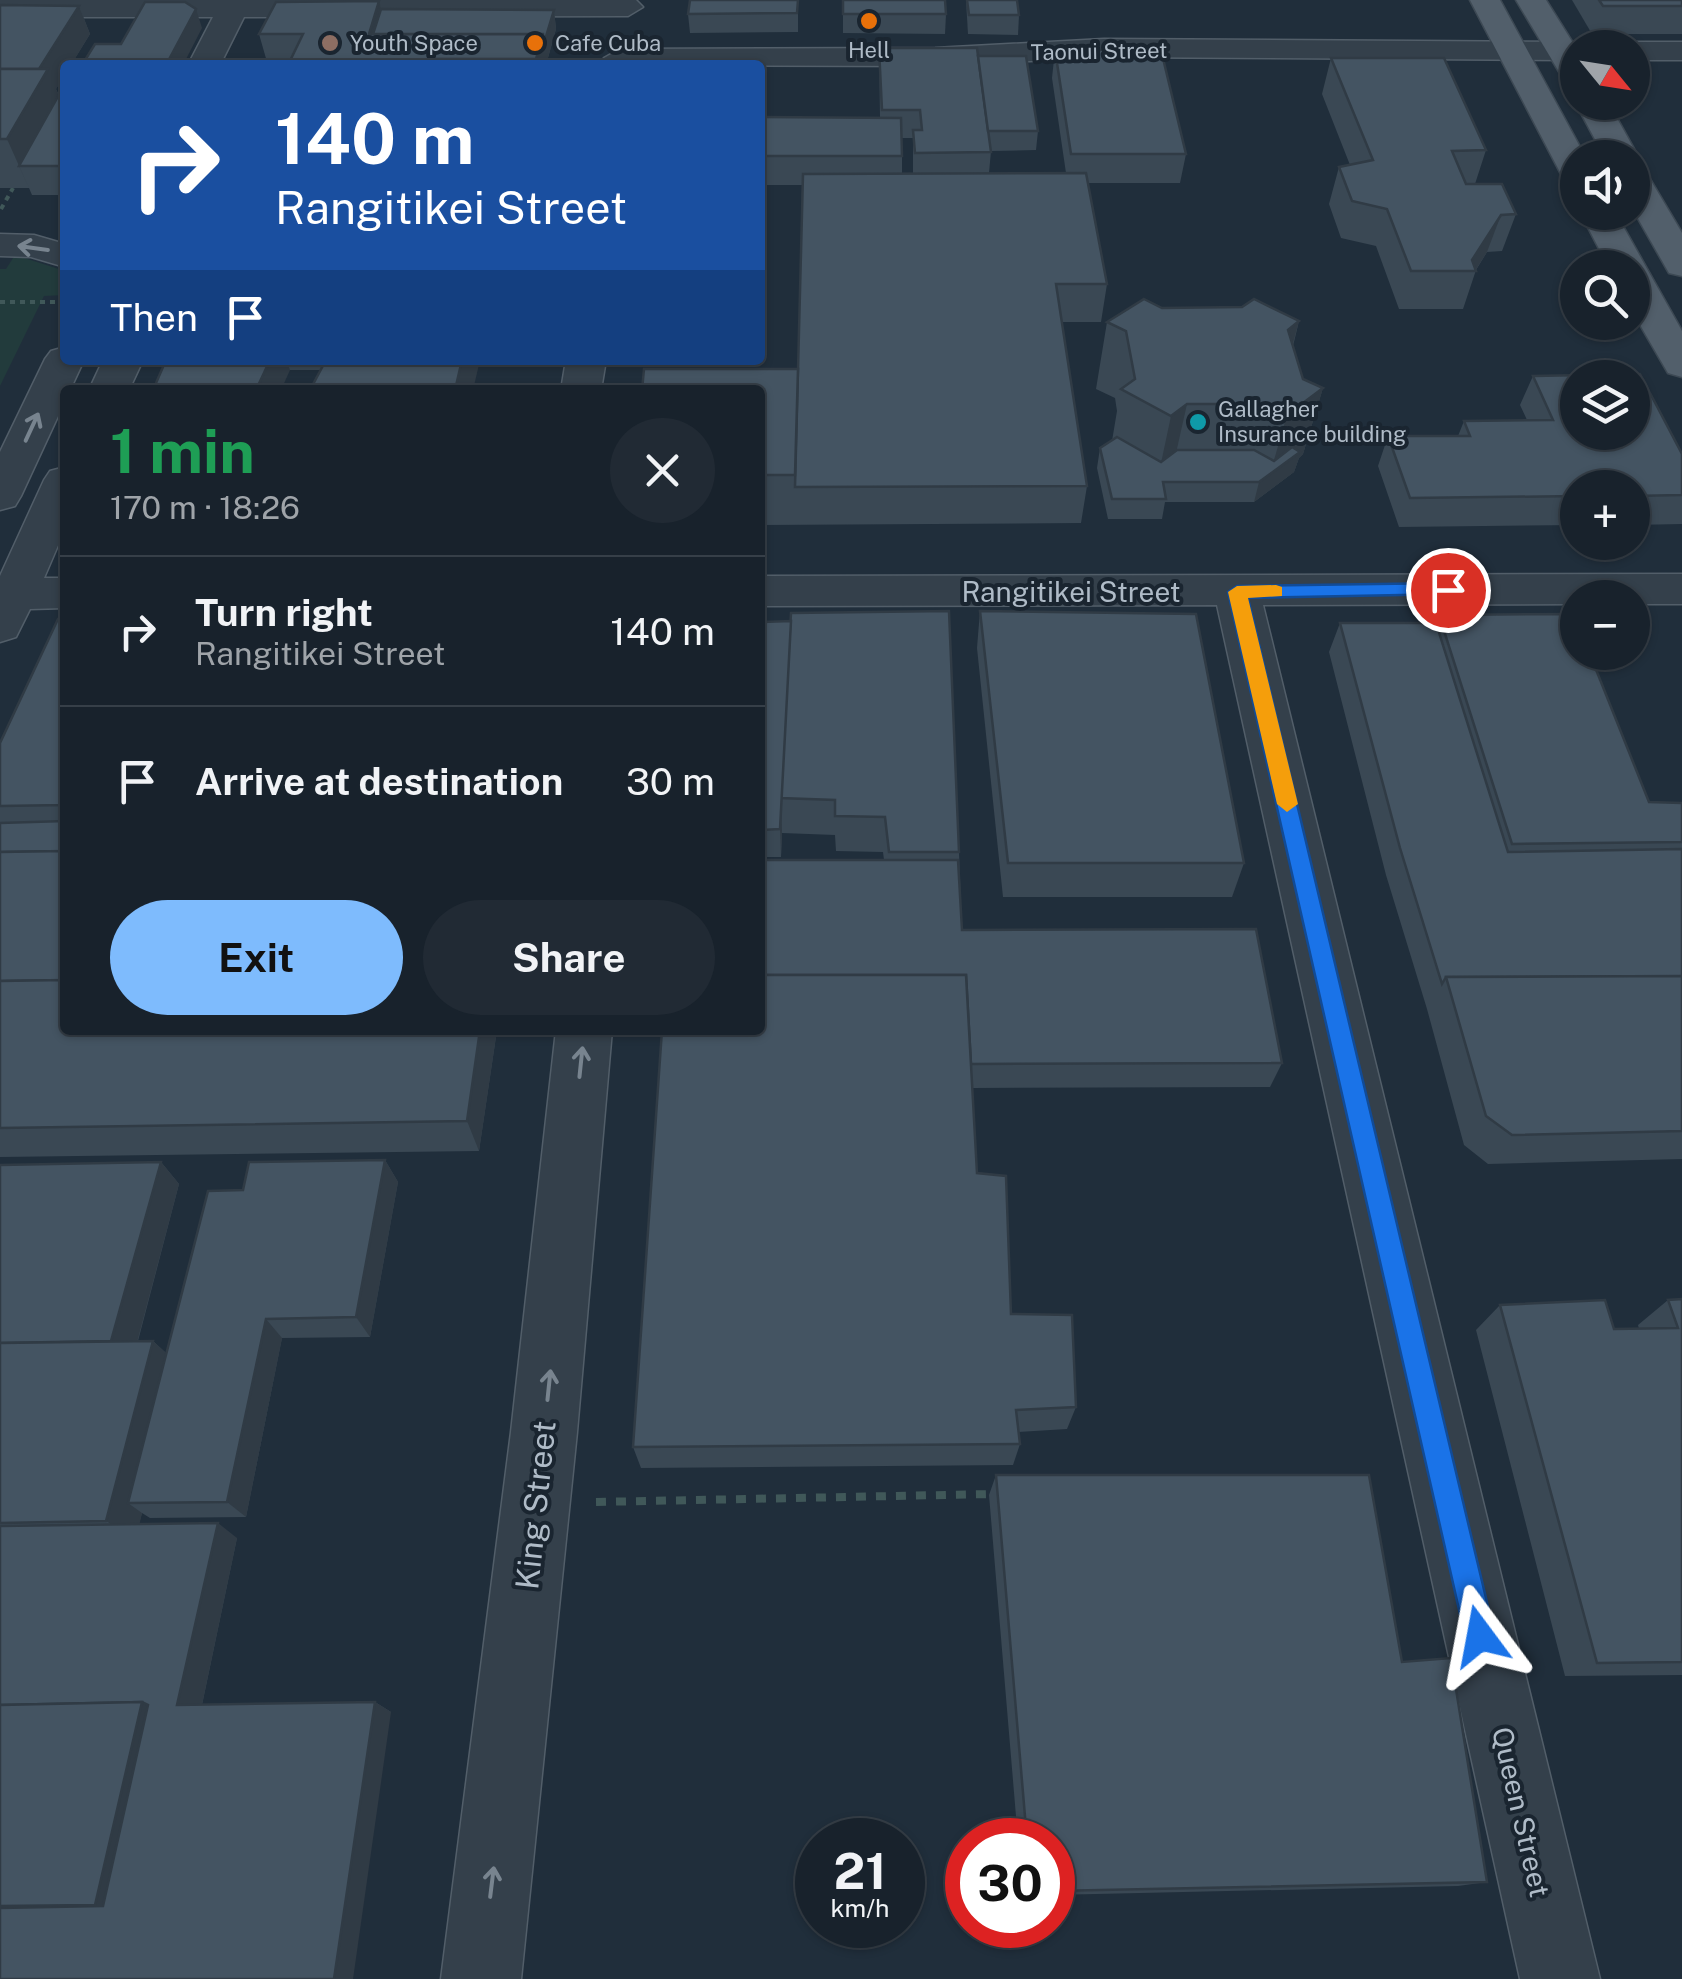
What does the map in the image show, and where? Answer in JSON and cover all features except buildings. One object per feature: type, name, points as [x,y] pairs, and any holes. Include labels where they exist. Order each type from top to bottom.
[{"type":"main road","points":[[1486,0],[1561,140]]},
{"type":"main road","points":[[1531,0],[1560,42]]},
{"type":"main road","points":[[1650,208],[1682,264]]},
{"type":"main road","points":[[1650,308],[1682,365]]},
{"type":"street","points":[[0,8],[628,3],[620,60]]},
{"type":"street","points":[[207,60],[233,8]]},
{"type":"street","name":"Taonui Street","points":[[683,60],[934,56],[1104,48],[1515,51],[1560,58]]},
{"type":"street","points":[[1650,51],[1682,51]]},
{"type":"street","points":[[7,204],[60,220]]},
{"type":"street","points":[[0,245],[34,246],[60,254]]},
{"type":"street","points":[[0,496],[62,365]]},
{"type":"street","points":[[4,604],[60,490]]},
{"type":"street","name":"Rangitikei Street","points":[[765,591],[1682,588]]},
{"type":"street","name":"Queen Street","points":[[1237,592],[1560,1979]]},
{"type":"street","points":[[4,604],[60,594]]},
{"type":"street","name":"King Street","points":[[481,1979],[536,1503],[583,1035]]},
{"type":"path","points":[[0,210],[7,204]]},
{"type":"path","points":[[0,302],[60,302]]},
{"type":"path","points":[[536,1503],[1010,1493]]},
{"type":"green space","points":[[15,255],[60,269],[60,295],[44,296],[0,386],[0,269],[6,269]]},
{"type":"slow traffic","points":[[1276,591],[1237,592],[1287,804]]},
{"type":"place","name":"Hell","points":[[869,21]]},
{"type":"place","name":"Youth Space","points":[[330,43]]},
{"type":"place","name":"Cafe Cuba","points":[[535,43]]},
{"type":"place","name":"Gallagher Insurance building","points":[[1198,422]]},
{"type":"route","points":[[1448,590],[1237,592],[1480,1636]]}]
